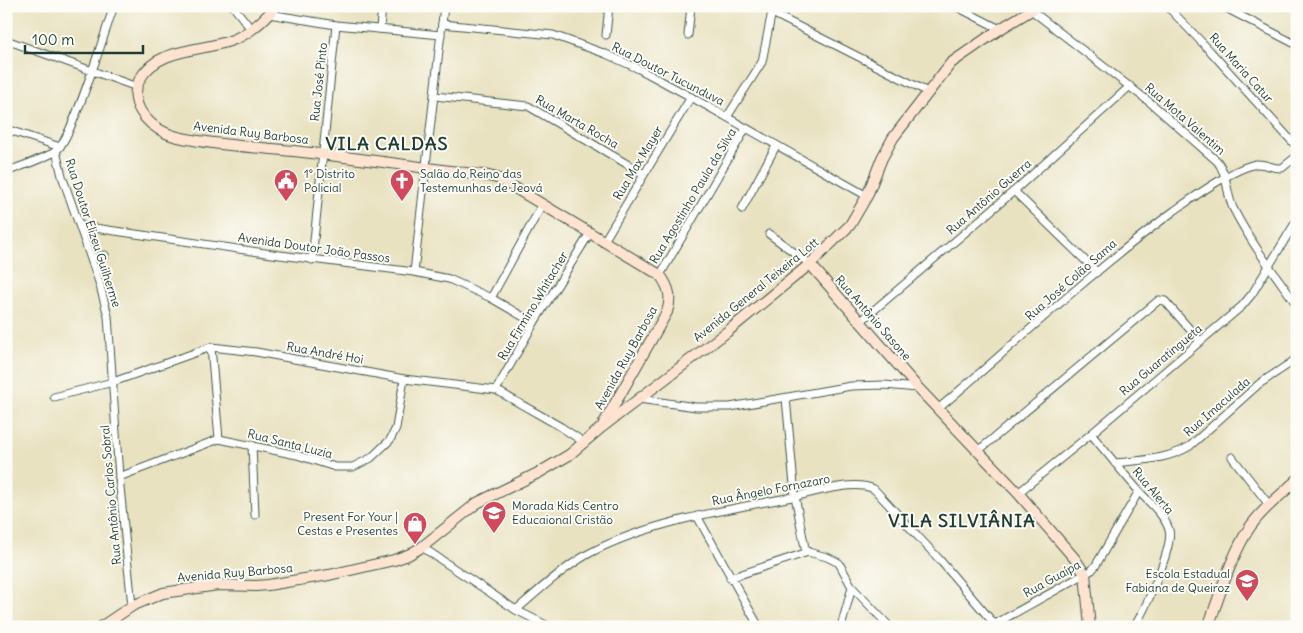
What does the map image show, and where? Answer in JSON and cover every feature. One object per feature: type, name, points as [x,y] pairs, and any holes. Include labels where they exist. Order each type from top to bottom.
[{"type":"street","points":[[6,172],[58,149],[69,132],[114,6]]},
{"type":"street","points":[[234,6],[251,29]]},
{"type":"street","points":[[380,29],[382,6]]},
{"type":"street","points":[[414,272],[444,6]]},
{"type":"street","points":[[606,35],[610,6]]},
{"type":"street","points":[[688,35],[691,6]]},
{"type":"street","points":[[955,6],[1000,29]]},
{"type":"street","name":"Rua Maria Catur","points":[[1167,6],[1297,147]]},
{"type":"street","points":[[1222,6],[1297,45]]},
{"type":"street","name":"Avenida General Teixeira Lott","points":[[585,443],[602,427],[728,331],[810,264],[850,225],[867,196],[887,147],[928,92],[958,58],[1034,8]]},
{"type":"street","name":"Rua Mota Valentim","points":[[1034,8],[1218,161],[1222,166],[1233,207],[1269,266],[1297,305]]},
{"type":"street","points":[[727,117],[762,62],[773,9],[928,92]]},
{"type":"street","points":[[6,40],[137,87],[149,66],[164,58],[222,44],[242,36],[273,10],[336,25],[441,35]]},
{"type":"street","name":"Rua Doutor Tucunduva","points":[[442,24],[538,33],[570,40],[627,63],[867,196]]},
{"type":"street","name":"Rua José Pinto","points":[[312,260],[336,25]]},
{"type":"street","name":"Rua Antônio Guerra","points":[[860,322],[1014,191],[1130,86]]},
{"type":"street","name":"Avenida Ruy Barbosa","points":[[137,87],[137,104],[142,114],[152,124],[166,133],[180,137],[221,144],[322,154],[500,178],[542,205],[660,274],[670,294],[667,312],[602,427]]},
{"type":"street","name":"Rua Marta Rocha","points":[[435,96],[528,106],[644,174]]},
{"type":"street","name":"Rua Max Mayer","points":[[604,241],[691,97]]},
{"type":"street","name":"Rua Agostinho Paula da Silva","points":[[660,274],[746,128]]},
{"type":"street","points":[[6,129],[58,149]]},
{"type":"street","points":[[742,208],[776,146]]},
{"type":"street","name":"Rua Doutor Elizeu Guilherme","points":[[58,149],[62,176],[105,300],[114,382]]},
{"type":"street","name":"Rua José Colão Sama","points":[[938,410],[1097,272],[1195,196],[1225,178],[1257,164],[1282,168],[1297,156]]},
{"type":"street","points":[[1014,191],[1097,272]]},
{"type":"street","points":[[491,298],[542,205]]},
{"type":"street","name":"Rua Guaratingueta","points":[[1018,493],[1242,306],[1295,223]]},
{"type":"street","name":"Avenida Doutor João Passos","points":[[80,226],[312,260],[414,272],[449,279],[491,298],[534,323]]},
{"type":"street","name":"Rua Firmino Whitacher","points":[[496,390],[534,323],[590,233]]},
{"type":"street","points":[[769,234],[810,264]]},
{"type":"street","points":[[91,257],[105,255]]},
{"type":"street","name":"Rua Antônio Sasone","points":[[810,264],[918,388],[1018,493],[1057,537],[1085,574]]},
{"type":"street","points":[[978,451],[1161,299],[1165,301],[1200,342]]},
{"type":"street","points":[[120,477],[219,439],[211,347]]},
{"type":"street","name":"Rua André Hoi","points":[[54,397],[114,382],[211,347],[256,352],[404,379],[496,390],[585,443]]},
{"type":"street","name":"Rua Imaculada","points":[[1115,463],[1165,458],[1180,452],[1190,446],[1259,384],[1297,357]]},
{"type":"street","name":"Rua Santa Luzia","points":[[219,439],[297,455],[335,467],[354,467],[382,450],[390,440],[396,428],[404,379]]},
{"type":"street","name":"Rua Antônio Carlos Sobral","points":[[114,382],[120,477],[132,606]]},
{"type":"street","points":[[639,399],[712,408],[730,407],[851,386],[884,385],[918,388]]},
{"type":"street","points":[[786,398],[796,496],[806,550]]},
{"type":"street","name":"Rua Alerta","points":[[1091,434],[1157,511],[1170,532],[1157,580],[1134,627]]},
{"type":"street","name":"Avenida Ruy Barbosa","points":[[100,627],[132,606],[163,593],[218,585],[268,585],[360,569],[408,555],[477,503],[540,472],[585,443]]},
{"type":"street","points":[[252,445],[255,515]]},
{"type":"street","points":[[1232,457],[1270,506]]},
{"type":"street","points":[[1208,627],[1237,552],[1249,530],[1297,480]]},
{"type":"street","name":"Rua Ângelo Fornazaro","points":[[516,610],[557,575],[588,555],[616,541],[697,516],[857,485],[874,488],[939,559],[996,626]]},
{"type":"street","name":"Rua Guaípa","points":[[996,626],[1085,574],[1096,565],[1139,491]]},
{"type":"street","points":[[697,516],[758,627]]},
{"type":"street","points":[[422,546],[516,610],[550,627]]},
{"type":"street","points":[[730,578],[806,550],[839,563],[852,587],[890,627]]},
{"type":"street","points":[[1085,574],[1090,627]]},
{"type":"street","points":[[841,627],[852,587]]},
{"type":"place","name":"1º Distrito Policial","points":[[286,202]]},
{"type":"place","name":"Salão do Reino das Testemunhas de Jeová","points":[[402,202]]},
{"type":"place","name":"Morada Kids Centro Educaional Cristão","points":[[494,534]]},
{"type":"place","name":"Present For Your | Cestas e Presentes","points":[[415,545]]},
{"type":"place","name":"Escola Estadual Fabiana de Queiroz","points":[[1247,602]]},
{"type":"district","name":"VILA CALDAS","points":[[387,144]]},
{"type":"district","name":"VILA SILVIÂNIA","points":[[962,521]]}]
